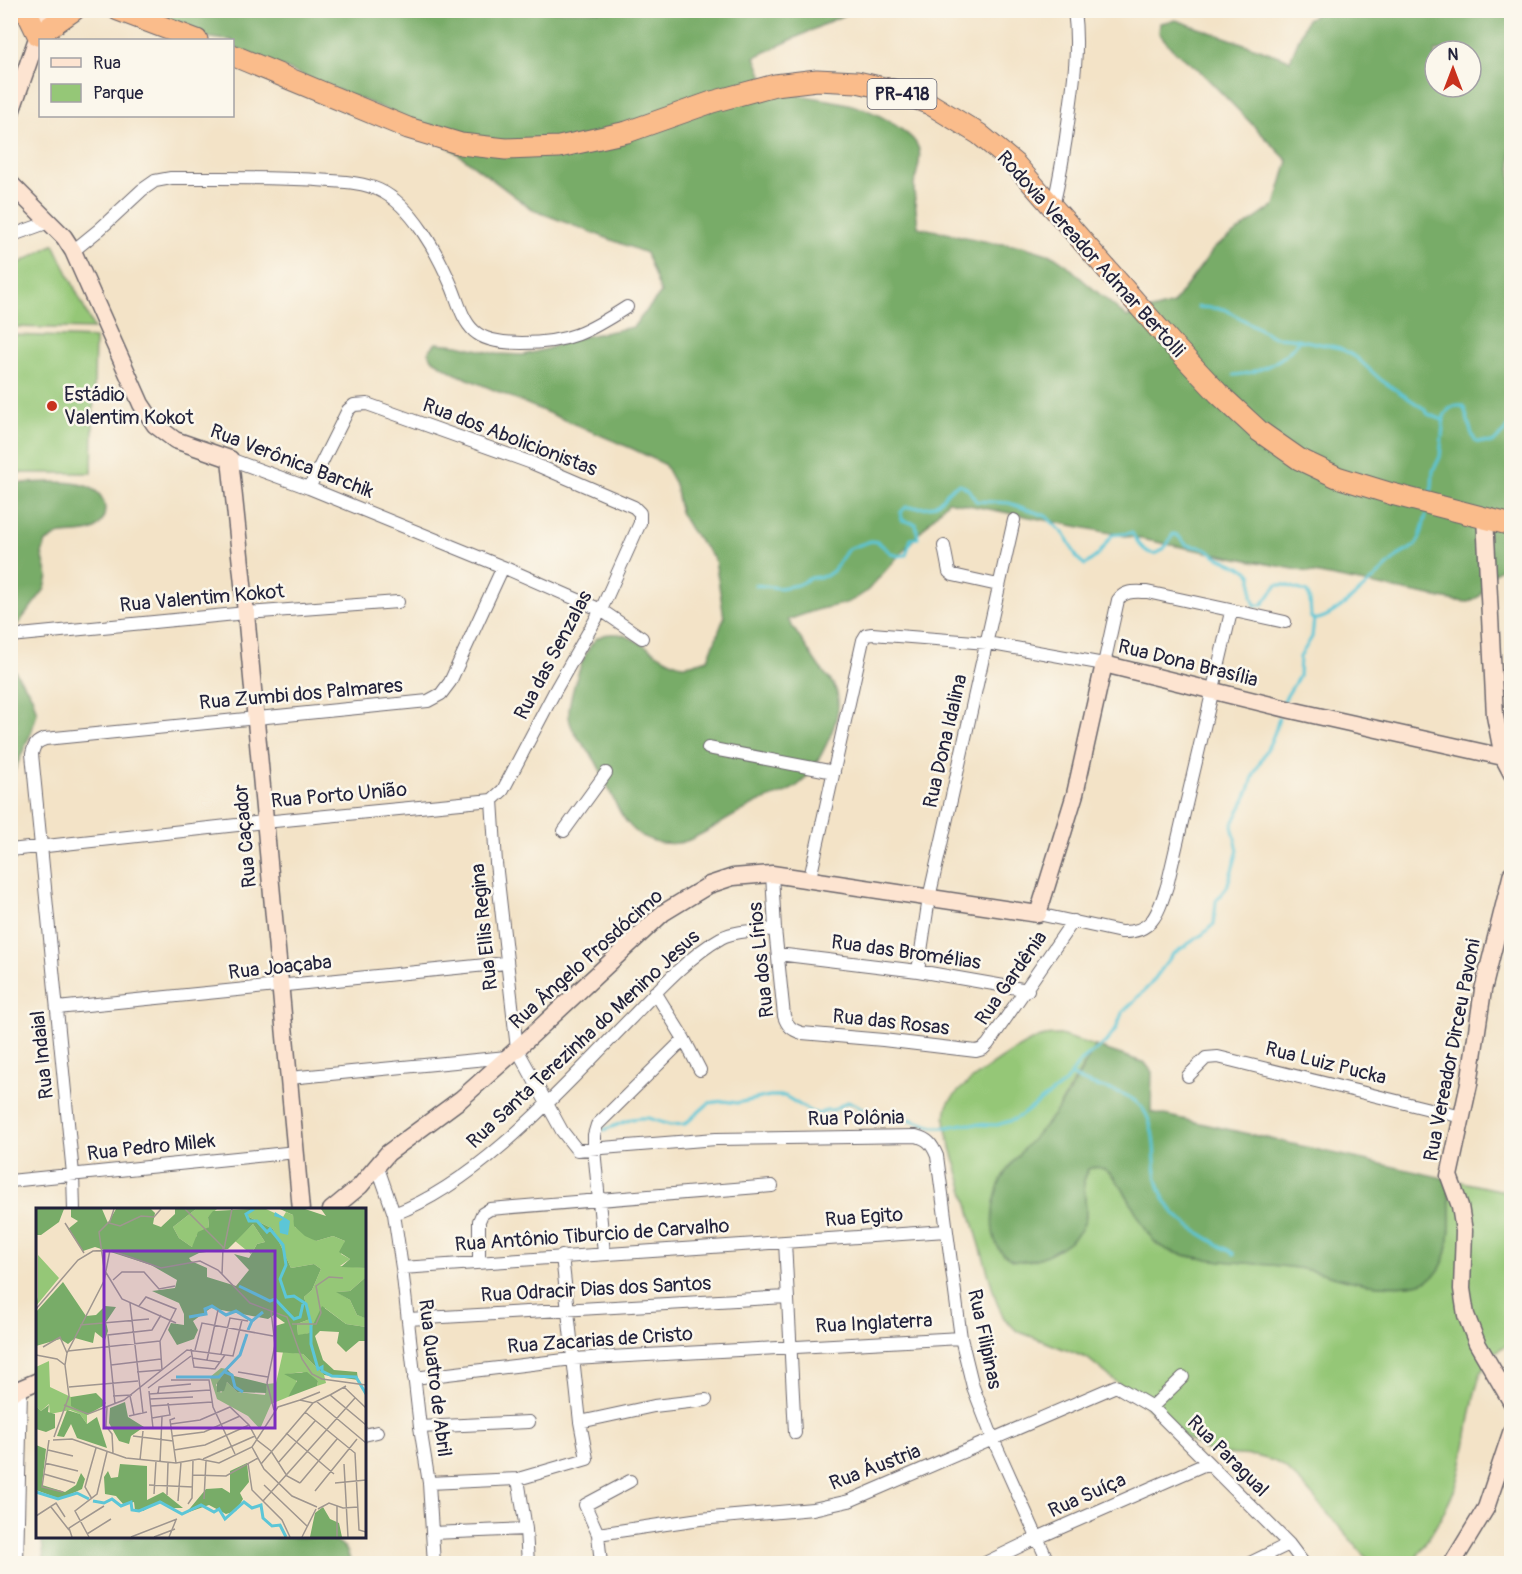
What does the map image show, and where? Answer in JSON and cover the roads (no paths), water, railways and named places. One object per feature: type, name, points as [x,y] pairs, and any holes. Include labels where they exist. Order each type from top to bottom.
[{"type":"highway","points":[[26,10],[38,35],[74,10]]},
{"type":"highway","points":[[118,10],[194,39]]},
{"type":"highway","name":"Rodovia Vereador Admar Bertolli","points":[[234,56],[408,128],[460,144],[506,149],[559,147],[627,132],[712,102],[775,85],[817,80],[857,82],[893,90],[930,104],[979,134],[1015,164],[1174,346],[1218,393],[1259,431],[1299,459],[1337,477],[1392,494],[1512,525]]},
{"type":"street","points":[[10,115],[47,10]]},
{"type":"street","points":[[1053,207],[1076,69],[1077,34],[1074,10]]},
{"type":"street","points":[[73,251],[155,181],[171,178],[273,178],[354,183],[379,190],[402,205],[420,226],[451,284],[466,320],[475,332],[488,339],[509,343],[548,343],[570,338],[593,329],[627,307]]},
{"type":"street","name":"Rua Verônica Barchik","points":[[10,183],[64,237],[73,251],[141,404],[155,425],[175,440],[309,488],[503,567],[601,610],[642,638]]},
{"type":"street","points":[[10,236],[49,222]]},
{"type":"street","name":"Rua dos Abolicionistas","points":[[309,488],[348,410],[354,405],[367,404],[532,463],[634,507],[640,513],[640,523]]},
{"type":"street","name":"Rua Caçador","points":[[230,459],[301,1208]]},
{"type":"street","points":[[1485,517],[1495,716],[1503,757],[1512,774]]},
{"type":"street","name":"Rua Dona Idalina","points":[[918,971],[929,898],[1014,520]]},
{"type":"street","name":"Rua das Senzalas","points":[[492,800],[503,790],[601,610],[640,523]]},
{"type":"street","points":[[944,546],[949,572],[953,575],[998,585]]},
{"type":"street","name":"Rua Zumbi dos Palmares","points":[[32,754],[38,741],[45,739],[428,701],[441,694],[450,682],[503,567]]},
{"type":"street","points":[[1038,914],[1075,794],[1118,600],[1122,594],[1130,591],[1147,592],[1285,622]]},
{"type":"street","name":"Rua Valentim Kokot","points":[[10,636],[246,613],[398,602]]},
{"type":"street","points":[[1211,690],[1231,612]]},
{"type":"street","name":"Rua Dona Brasília","points":[[834,772],[863,640],[872,633],[987,643],[1104,664],[1292,710],[1503,757]]},
{"type":"street","name":"Rua Ângelo Prosdócimo","points":[[332,1208],[360,1186],[377,1165],[407,1137],[460,1099],[512,1053],[663,913],[709,885],[733,877],[772,874],[1038,914],[1121,932],[1134,932],[1152,921],[1167,886],[1211,690]]},
{"type":"street","points":[[708,748],[834,772],[810,879]]},
{"type":"street","name":"Rua Indaial","points":[[32,754],[74,1174],[74,1208]]},
{"type":"street","points":[[564,831],[606,773]]},
{"type":"street","name":"Rua Porto União","points":[[10,850],[492,800]]},
{"type":"street","name":"Rua Ellis Regina","points":[[492,800],[512,1053]]},
{"type":"street","name":"Rua Vereador Dirceu Pavoni","points":[[1512,873],[1483,990],[1474,1052],[1449,1176],[1460,1206],[1464,1231],[1462,1289],[1466,1315],[1477,1343],[1512,1403]]},
{"type":"street","name":"Rua dos Lírios","points":[[772,874],[775,929],[787,1024],[793,1030],[802,1033]]},
{"type":"street","name":"Rua Gardênia","points":[[976,1051],[988,1044],[1028,990],[1073,921]]},
{"type":"street","name":"Rua Santa Terezinha do Menino Jesus","points":[[394,1214],[420,1203],[482,1161],[547,1103],[656,992],[707,947],[724,937],[742,932],[775,929]]},
{"type":"street","name":"Rua das Bromélias","points":[[778,954],[918,971],[1028,990]]},
{"type":"street","name":"Rua Joaçaba","points":[[57,1008],[506,963]]},
{"type":"street","points":[[656,992],[700,1070]]},
{"type":"street","name":"Rua das Rosas","points":[[802,1033],[976,1051]]},
{"type":"street","points":[[604,1253],[594,1149],[597,1125],[684,1039]]},
{"type":"street","points":[[289,1078],[512,1053],[547,1103],[562,1131],[577,1150],[594,1149]]},
{"type":"street","name":"Rua Luiz Pucka","points":[[1188,1076],[1206,1058],[1218,1057],[1462,1117]]},
{"type":"street","name":"Rua Polônia","points":[[594,1149],[716,1139],[915,1136],[925,1138],[933,1145]]},
{"type":"street","name":"Rua Filipinas","points":[[933,1145],[937,1156],[961,1338],[973,1388],[1048,1563]]},
{"type":"street","name":"Rua Pedro Milek","points":[[10,1181],[296,1152]]},
{"type":"street","name":"Rua Quatro de Abril","points":[[377,1165],[394,1214],[402,1268],[420,1427],[429,1483],[434,1563]]},
{"type":"street","points":[[479,1262],[479,1221],[482,1214],[490,1209],[772,1186]]},
{"type":"street","name":"Rua Egito","points":[[785,1242],[946,1231]]},
{"type":"street","points":[[785,1242],[786,1297],[795,1433]]},
{"type":"street","name":"Rua Antônio Tiburcio de Carvalho","points":[[402,1268],[785,1242]]},
{"type":"street","points":[[429,1483],[518,1479],[587,1459],[580,1422],[562,1256]]},
{"type":"street","name":"Rua Odracir Dias dos Santos","points":[[408,1319],[786,1297]]},
{"type":"street","name":"Rua Inglaterra","points":[[789,1347],[961,1338]]},
{"type":"street","name":"Rua Zacarias de Cristo","points":[[414,1378],[573,1359],[789,1347]]},
{"type":"street","points":[[1152,1407],[1183,1377]]},
{"type":"street","points":[[17,1563],[16,1391],[36,1383]]},
{"type":"street","name":"Rua Áustria","points":[[598,1534],[700,1519],[813,1509],[849,1501],[1116,1386]]},
{"type":"street","name":"Rua Paragual","points":[[1116,1386],[1152,1407],[1289,1544],[1304,1563]]},
{"type":"street","points":[[580,1422],[654,1406],[706,1400]]},
{"type":"street","points":[[420,1427],[529,1422]]},
{"type":"street","points":[[1452,1563],[1486,1508],[1512,1430]]},
{"type":"street","name":"Rua Suíça","points":[[983,1563],[1209,1463]]},
{"type":"street","points":[[518,1479],[526,1529],[528,1563]]},
{"type":"street","points":[[601,1563],[598,1534],[585,1505],[630,1481]]},
{"type":"street","points":[[432,1533],[526,1529]]},
{"type":"street","points":[[1248,1563],[1289,1544]]},
{"type":"waterway","points":[[1198,307],[1224,309],[1274,337],[1291,338],[1340,348],[1357,358],[1381,380],[1423,408],[1428,414],[1443,420]]},
{"type":"waterway","points":[[1234,375],[1262,369],[1280,359],[1294,347],[1299,339]]},
{"type":"waterway","points":[[1428,496],[1432,488],[1433,471],[1440,457],[1444,416],[1449,409],[1463,406],[1476,442],[1493,443],[1512,423]]},
{"type":"waterway","points":[[755,585],[780,588],[797,585],[811,578],[826,576],[833,571],[848,549],[871,541],[878,542],[898,556],[906,555],[911,539],[918,538],[916,524],[902,520],[901,512],[906,507],[932,506],[960,484],[968,489],[976,501],[1009,503],[1046,516],[1065,535],[1078,559],[1085,565],[1098,555],[1112,535],[1132,533],[1142,547],[1147,551],[1157,553],[1163,550],[1173,534],[1187,545],[1205,548],[1252,575],[1252,597],[1255,605],[1262,605],[1277,585],[1285,585],[1307,592],[1311,618],[1314,619],[1312,637],[1300,657],[1299,676],[1283,702]]},
{"type":"waterway","points":[[1314,619],[1322,618],[1345,604],[1398,556],[1411,549],[1420,537],[1426,516]]},
{"type":"waterway","points":[[604,1130],[640,1118],[648,1118],[670,1125],[685,1124],[709,1103],[723,1101],[737,1103],[770,1096],[785,1096],[811,1112],[819,1114],[826,1110],[833,1110],[847,1102],[874,1115],[897,1115],[933,1127],[963,1124],[997,1125],[1022,1115],[1064,1084],[1080,1062],[1105,1043],[1116,1029],[1122,1013],[1150,985],[1173,954],[1214,924],[1216,901],[1227,887],[1238,850],[1232,826],[1254,774],[1272,740],[1279,718]]},
{"type":"waterway","points":[[1070,1074],[1128,1096],[1143,1109],[1153,1135],[1157,1181],[1171,1209],[1192,1228],[1234,1254]]},
{"type":"place","name":"Estádio Valentim Kokot","points":[[52,406]]}]
